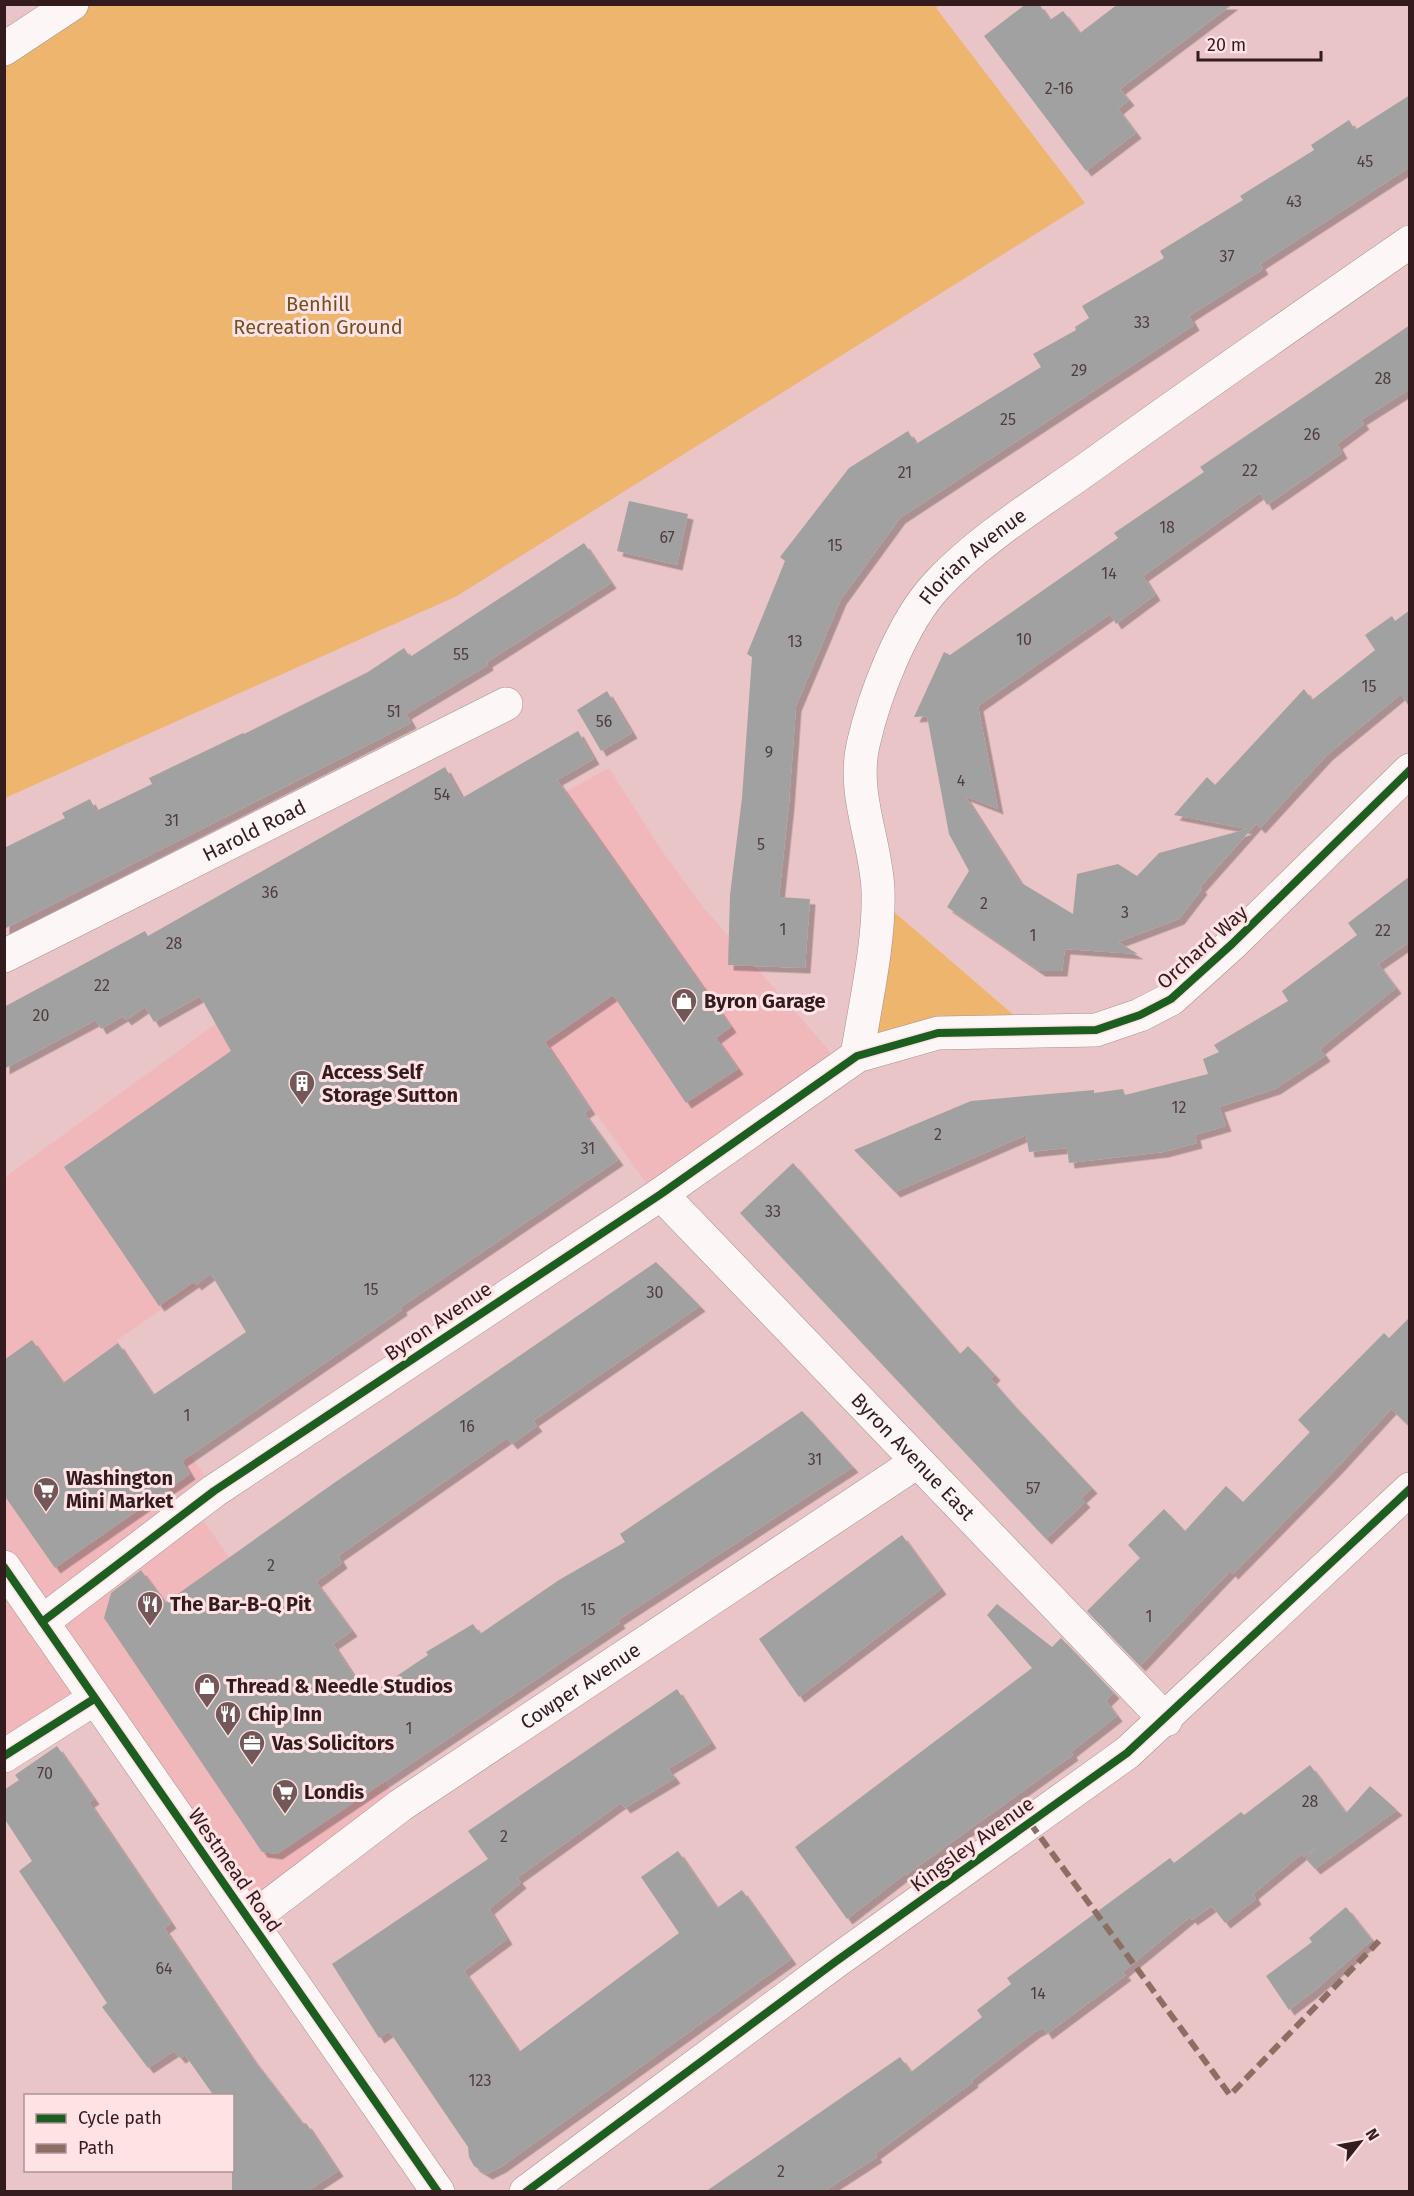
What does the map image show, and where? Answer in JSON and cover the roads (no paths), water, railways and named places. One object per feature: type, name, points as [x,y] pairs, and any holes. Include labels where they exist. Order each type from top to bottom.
[{"type":"street","points":[[4,49],[72,4]]},
{"type":"street","name":"Florian Avenue","points":[[857,1056],[876,925],[878,889],[860,789],[862,748],[875,700],[903,636],[936,586],[977,548],[1242,357],[1410,242]]},
{"type":"street","name":"Harold Road","points":[[4,956],[506,704]]},
{"type":"street","name":"Orchard Way","points":[[857,1056],[938,1033],[1096,1030],[1140,1016],[1171,999],[1232,944],[1410,770]]},
{"type":"street","name":"Byron Avenue","points":[[42,1622],[214,1491],[661,1194],[857,1056]]},
{"type":"street","name":"Byron Avenue East","points":[[661,1194],[1166,1720]]},
{"type":"street","name":"Cowper Avenue","points":[[250,1920],[402,1805],[917,1462]]},
{"type":"street","name":"Kingsley Avenue","points":[[526,2192],[842,1957],[1127,1753],[1166,1720],[1410,1490]]},
{"type":"street","name":"Westmead Road","points":[[4,1567],[438,2192]]},
{"type":"street","points":[[4,1756],[94,1699]]},
{"type":"place","name":"Byron Garage","points":[[684,1024]]},
{"type":"place","name":"Access Self Storage Sutton","points":[[302,1106]]},
{"type":"place","name":"Washington Mini Market","points":[[46,1513]]},
{"type":"place","name":"The Bar-B-Q Pit","points":[[150,1627]]},
{"type":"place","name":"Thread & Needle Studios","points":[[207,1709]]},
{"type":"place","name":"Chip Inn","points":[[228,1737]]},
{"type":"place","name":"Vas Solicitors","points":[[252,1766]]},
{"type":"place","name":"Londis","points":[[285,1815]]},
{"type":"park label","name":"Benhill Recreation Ground","points":[[318,316]]}]
